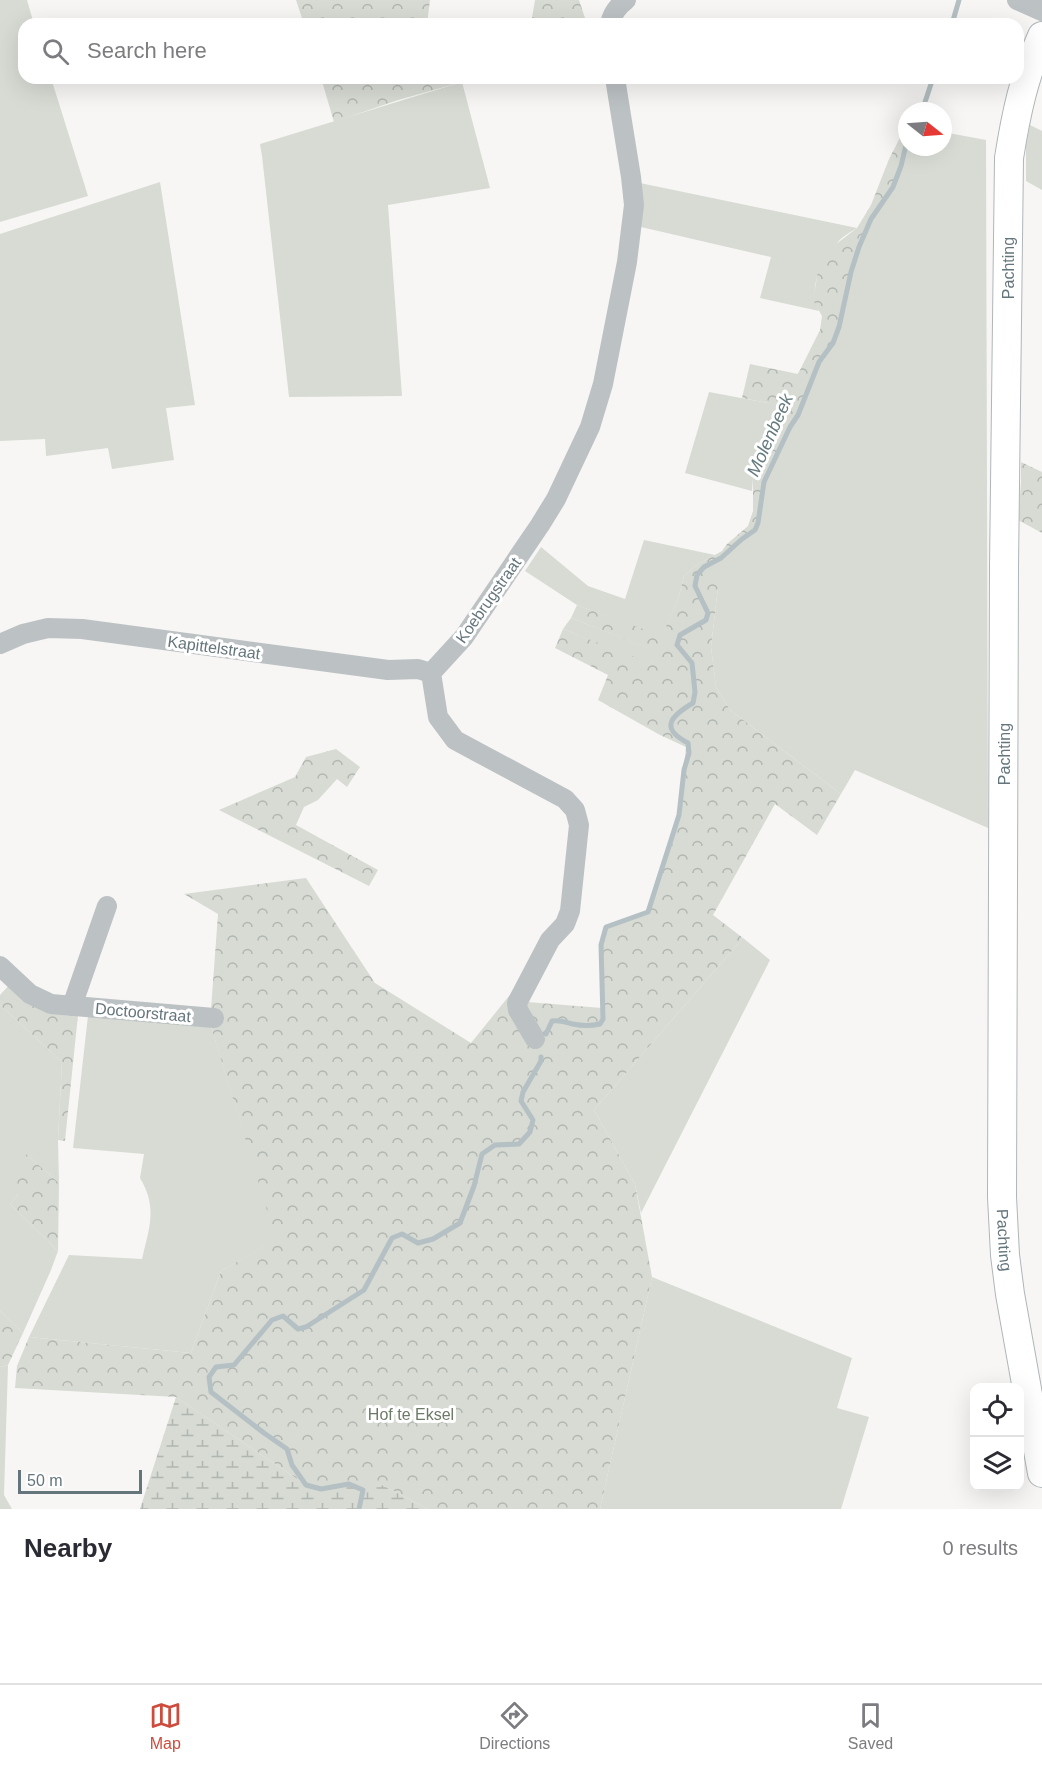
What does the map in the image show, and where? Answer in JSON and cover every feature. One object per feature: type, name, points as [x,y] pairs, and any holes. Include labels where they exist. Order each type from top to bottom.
[{"type":"main road","name":"Pachting","points":[[1042,36],[1030,63],[1017,110],[1009,158],[1004,567],[1002,1197],[1010,1294],[1042,1473]]},
{"type":"street","points":[[611,18],[618,6],[626,0]]},
{"type":"street","points":[[1017,0],[1042,11]]},
{"type":"street","name":"Koebrugstraat","points":[[431,673],[464,637],[540,525],[556,499],[590,427],[603,384],[627,262],[634,206],[616,84]]},
{"type":"street","name":"Kapittelstraat","points":[[0,644],[23,634],[48,628],[82,629],[388,670],[418,669],[431,673]]},
{"type":"street","points":[[431,673],[438,717],[455,740],[565,799],[575,810],[579,825],[570,912],[565,924],[550,940],[517,1003],[518,1010],[536,1039]]},
{"type":"street","name":"Doctoorstraat","points":[[72,1006],[107,906]]},
{"type":"street","name":"Doctoorstraat","points":[[0,966],[30,994],[51,1004],[214,1018]]},
{"type":"green space","points":[[0,0],[27,0],[32,18],[18,18],[18,84],[53,84],[88,196],[0,222]]},
{"type":"green space","points":[[296,0],[430,0],[428,18],[302,18]]},
{"type":"green space","points":[[535,0],[579,0],[585,18],[532,18]]},
{"type":"green space","points":[[323,84],[455,84],[398,100],[334,122]]},
{"type":"green space","points":[[455,84],[463,84],[490,188],[388,205],[402,396],[289,397],[260,144]]},
{"type":"green space","points":[[1030,125],[1042,131],[1042,190],[1026,181],[1026,145]]},
{"type":"green space","points":[[952,134],[986,140],[988,828],[855,770],[841,794],[730,710],[716,687],[711,647],[718,587],[704,567],[721,558],[755,530],[764,482],[798,415],[819,362],[833,343],[859,247],[871,219],[893,187],[902,156],[952,156]]},
{"type":"green space","name":"Hof te Eksel","points":[[898,142],[898,156],[903,156],[901,166],[893,187],[871,219],[859,247],[833,343],[819,362],[798,415],[764,482],[755,530],[721,558],[704,567],[718,579],[711,647],[716,687],[730,710],[841,794],[817,835],[775,804],[713,915],[743,938],[594,1110],[635,1184],[652,1277],[600,1509],[428,1509],[380,1484],[349,1484],[321,1489],[306,1485],[176,1397],[15,1388],[17,1366],[29,1337],[191,1353],[221,1271],[276,1240],[210,1023],[218,914],[184,894],[306,878],[375,983],[471,1043],[513,991],[527,1002],[602,1008],[601,945],[606,927],[649,911],[679,815],[686,747],[598,700],[608,675],[555,648],[563,629],[652,664],[656,651],[571,618],[577,605],[662,636],[679,596],[684,576],[695,566],[722,551],[748,526],[753,511],[753,478],[773,422],[763,419],[768,403],[742,398],[750,364],[798,374],[820,330],[822,316],[813,300],[818,271],[827,251],[857,228],[871,205]]},
{"type":"green space","points":[[160,182],[195,405],[166,408],[174,460],[112,469],[108,448],[46,456],[45,439],[0,441],[0,234]]},
{"type":"green space","points":[[640,183],[857,228],[840,240],[822,266],[815,293],[819,311],[760,298],[771,257],[641,227]]},
{"type":"green space","points":[[709,392],[768,403],[773,421],[753,478],[752,491],[685,473]]},
{"type":"green space","points":[[1021,462],[1042,472],[1042,533],[1018,520]]},
{"type":"green space","points":[[644,540],[715,555],[695,566],[684,576],[679,596],[662,637],[577,605],[525,571],[541,547],[588,586],[625,599]]},
{"type":"green space","points":[[571,618],[657,651],[652,665],[563,629]]},
{"type":"green space","points":[[336,749],[360,767],[347,787],[337,779],[318,800],[304,807],[296,825],[378,870],[369,886],[219,810],[295,777],[306,757]]},
{"type":"green space","points":[[743,938],[770,960],[641,1213],[635,1184],[594,1110]]},
{"type":"green space","points":[[11,983],[78,1015],[65,1141],[58,1140],[62,1062],[0,1005],[0,995]]},
{"type":"green space","points":[[0,1005],[62,1062],[58,1140],[59,1183],[26,1154],[19,1194],[10,1204],[58,1251],[23,1333],[0,1311]]},
{"type":"green space","points":[[88,1016],[210,1023],[277,1240],[221,1271],[191,1353],[29,1337],[69,1255],[142,1259],[149,1228],[149,1199],[140,1178],[144,1154],[73,1148]]},
{"type":"green space","points":[[26,1154],[59,1183],[58,1251],[10,1204],[19,1194],[7,1180]]},
{"type":"green space","points":[[652,1277],[852,1358],[837,1408],[869,1417],[841,1509],[600,1509]]},
{"type":"green space","points":[[0,1311],[23,1333],[8,1365],[0,1367]]},
{"type":"green space","points":[[8,1365],[4,1495],[12,1509],[0,1509],[0,1367]]},
{"type":"green space","points":[[176,1397],[306,1485],[321,1489],[349,1484],[380,1484],[428,1509],[140,1509]]},
{"type":"waterway","name":"Molenbeek","points":[[954,18],[959,0]]},
{"type":"waterway","name":"Molenbeek","points":[[925,102],[931,84]]},
{"type":"waterway","name":"Molenbeek","points":[[546,1034],[552,1021],[583,1025],[600,1024],[603,1019],[601,945],[606,927],[648,912],[679,815],[684,770],[689,753],[688,743],[673,732],[671,722],[674,717],[693,703],[695,692],[692,663],[677,645],[680,635],[706,620],[708,613],[695,586],[697,575],[704,567],[721,558],[755,530],[764,482],[798,415],[819,362],[833,343],[859,247],[871,219],[893,187],[903,156]]},
{"type":"waterway","name":"Molenbeek","points":[[359,1509],[363,1490],[349,1484],[321,1489],[306,1485],[292,1465],[287,1449],[211,1392],[209,1377],[216,1367],[234,1365],[272,1320],[283,1316],[298,1329],[306,1327],[364,1290],[392,1238],[402,1234],[418,1243],[433,1239],[460,1223],[474,1186],[482,1154],[495,1145],[519,1144],[530,1132],[533,1120],[521,1101],[523,1092],[541,1061],[541,1057]]}]
